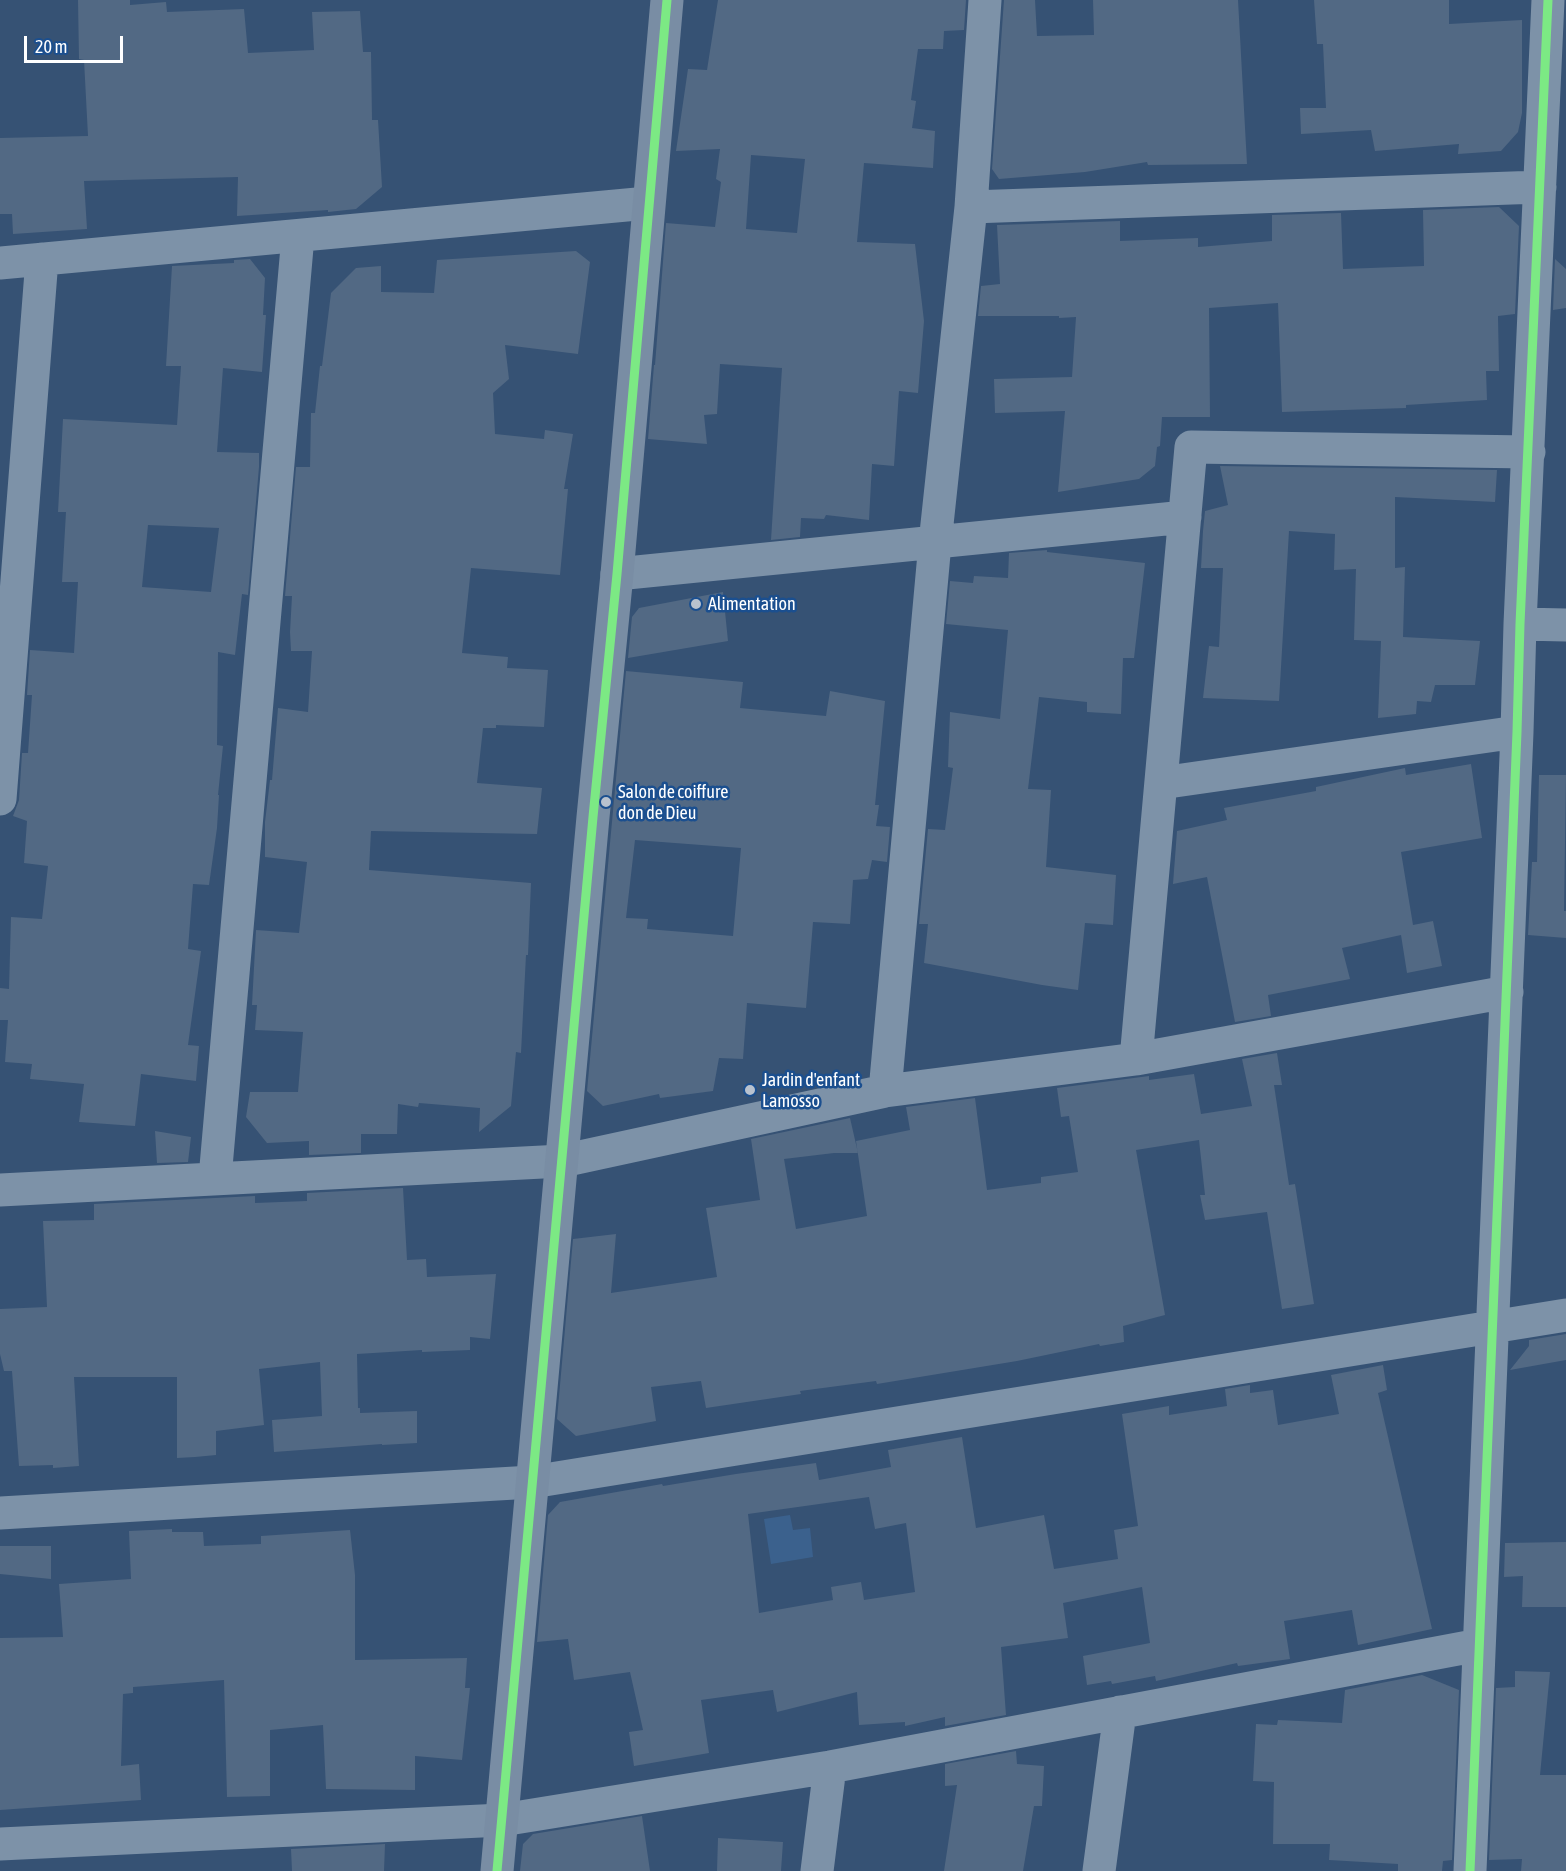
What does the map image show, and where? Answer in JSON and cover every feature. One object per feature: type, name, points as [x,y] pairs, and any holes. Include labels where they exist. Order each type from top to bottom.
[{"type":"street","points":[[497,1871],[592,817],[617,574],[667,0]]},
{"type":"street","points":[[885,1091],[934,543],[971,207],[985,0]]},
{"type":"street","points":[[1470,1871],[1520,624],[1548,0]]},
{"type":"street","points":[[971,207],[1540,187]]},
{"type":"street","points":[[0,263],[648,203]]},
{"type":"street","points":[[215,1178],[298,236]]},
{"type":"street","points":[[0,799],[42,259]]},
{"type":"street","points":[[1136,1059],[1191,447],[1529,452]]},
{"type":"street","points":[[617,574],[1185,517]]},
{"type":"street","points":[[1520,624],[1566,625]]},
{"type":"street","points":[[1161,783],[1517,732]]},
{"type":"street","points":[[0,1190],[562,1161],[885,1091],[1136,1059],[1506,992]]},
{"type":"street","points":[[0,1513],[532,1482],[1566,1315]]},
{"type":"street","points":[[0,1844],[502,1820],[830,1767],[1479,1646]]},
{"type":"street","points":[[1099,1871],[1120,1712]]},
{"type":"street","points":[[817,1871],[830,1767]]},
{"type":"water","points":[[790,1515],[793,1530],[810,1528],[813,1557],[771,1564],[764,1519]]},
{"type":"building","points":[[78,0],[130,0],[130,5],[166,2],[167,12],[244,9],[248,53],[314,50],[312,12],[360,11],[363,52],[371,52],[372,120],[378,120],[382,187],[356,209],[237,216],[238,177],[84,181],[87,229],[13,234],[12,214],[0,214],[0,138],[88,136],[84,60],[79,59]]},
{"type":"building","points":[[718,0],[966,0],[964,30],[944,31],[943,49],[918,49],[911,100],[916,101],[912,128],[935,131],[933,168],[864,163],[857,242],[915,244],[924,321],[918,393],[899,391],[894,466],[872,464],[869,520],[826,515],[824,519],[801,518],[800,537],[771,540],[782,368],[720,364],[717,414],[704,415],[707,444],[648,439],[666,223],[715,227],[721,182],[716,179],[720,149],[676,151],[688,69],[707,70]],"holes":[[[751,155],[805,159],[797,233],[746,229]]]},
{"type":"building","points":[[1004,0],[1035,0],[1037,36],[1094,35],[1093,0],[1238,0],[1247,164],[1148,165],[1147,162],[1085,172],[999,179],[992,169]]},
{"type":"building","points":[[1314,0],[1449,0],[1449,24],[1522,20],[1522,113],[1518,132],[1501,151],[1458,154],[1459,144],[1375,151],[1371,130],[1301,134],[1300,108],[1326,108],[1323,44],[1317,44]]},
{"type":"building","points":[[1499,207],[1519,226],[1515,314],[1498,316],[1499,371],[1486,371],[1487,400],[1406,405],[1406,408],[1282,412],[1278,303],[1209,308],[1210,417],[1162,417],[1160,446],[1157,447],[1155,466],[1139,479],[1058,492],[1065,411],[995,413],[994,379],[1072,377],[1076,317],[978,316],[981,286],[1000,284],[997,225],[1120,221],[1120,241],[1198,238],[1198,247],[1272,241],[1272,215],[1341,213],[1343,269],[1424,266],[1423,210]]},
{"type":"building","points":[[576,251],[590,262],[578,354],[505,345],[509,379],[493,393],[495,434],[544,439],[545,430],[573,434],[564,489],[568,489],[560,575],[471,568],[462,653],[508,657],[507,668],[548,670],[544,727],[496,725],[496,728],[483,728],[477,783],[542,788],[537,834],[371,831],[369,870],[531,883],[521,1053],[516,1052],[511,1106],[479,1132],[480,1108],[419,1103],[418,1107],[398,1104],[397,1134],[361,1134],[361,1153],[309,1155],[309,1141],[267,1143],[246,1117],[250,1092],[298,1092],[303,1032],[255,1030],[257,1005],[252,1005],[256,930],[299,933],[307,862],[265,857],[265,822],[270,780],[272,780],[278,708],[308,712],[312,651],[291,651],[292,596],[285,596],[296,467],[310,467],[311,413],[315,413],[331,293],[356,268],[381,266],[381,292],[434,293],[437,260]]},
{"type":"building","points":[[250,259],[265,278],[263,315],[266,315],[262,372],[223,368],[217,452],[259,453],[259,467],[248,595],[242,594],[235,655],[218,652],[217,745],[223,746],[217,828],[209,885],[193,884],[188,949],[201,951],[188,1045],[199,1046],[196,1081],[141,1074],[135,1126],[79,1122],[84,1084],[30,1079],[32,1064],[5,1062],[8,1020],[0,1020],[0,988],[9,989],[11,917],[42,919],[48,866],[24,863],[27,821],[13,816],[19,800],[22,753],[28,753],[32,695],[27,695],[30,650],[74,653],[78,582],[62,582],[66,512],[58,512],[63,419],[177,425],[181,366],[166,366],[172,266],[234,263],[234,260]],"holes":[[[148,525],[219,528],[211,592],[142,587]]]},
{"type":"building","points":[[1555,259],[1566,269],[1566,308],[1553,310]]},
{"type":"building","points":[[1220,466],[1497,470],[1495,502],[1395,497],[1395,568],[1405,567],[1403,637],[1480,641],[1475,685],[1435,685],[1431,702],[1417,701],[1416,714],[1378,718],[1381,641],[1354,640],[1356,569],[1334,570],[1335,534],[1289,531],[1279,701],[1203,698],[1209,646],[1219,647],[1223,568],[1201,568],[1205,511],[1228,505]]},
{"type":"building","points":[[1047,550],[1047,552],[1145,563],[1134,658],[1123,658],[1121,714],[1087,712],[1087,702],[1039,697],[1028,789],[1051,790],[1046,867],[1116,875],[1113,925],[1085,923],[1078,990],[924,963],[928,924],[919,924],[928,829],[945,830],[953,768],[948,767],[950,712],[1000,719],[1008,630],[946,624],[950,581],[973,583],[974,576],[1008,578],[1009,553]]},
{"type":"building","points":[[723,592],[728,641],[628,658],[632,617],[639,608]]},
{"type":"building","points":[[626,671],[743,682],[740,708],[826,716],[830,691],[885,701],[875,805],[879,805],[876,826],[890,827],[887,862],[872,860],[868,879],[853,880],[850,924],[813,922],[806,1008],[747,1003],[743,1059],[719,1058],[713,1091],[660,1098],[659,1094],[603,1106],[587,1091]],"holes":[[[635,840],[741,848],[733,936],[647,929],[648,919],[626,918]]]},
{"type":"building","points":[[1471,764],[1482,838],[1401,852],[1413,925],[1433,921],[1442,966],[1407,973],[1401,935],[1342,948],[1350,979],[1268,995],[1271,1016],[1235,1022],[1207,877],[1173,884],[1177,831],[1227,820],[1224,808],[1316,791],[1316,787],[1405,768],[1406,775]]},
{"type":"building","points":[[1539,775],[1566,775],[1564,911],[1566,911],[1566,938],[1528,935],[1532,862],[1537,862]]},
{"type":"building","points":[[1277,1053],[1282,1085],[1274,1085],[1289,1185],[1295,1184],[1314,1304],[1282,1309],[1267,1212],[1205,1220],[1200,1195],[1205,1195],[1199,1140],[1136,1150],[1165,1315],[1123,1326],[1124,1342],[1100,1346],[1099,1344],[1017,1361],[877,1384],[876,1381],[800,1391],[801,1394],[706,1408],[701,1381],[651,1387],[656,1421],[576,1436],[557,1419],[573,1239],[616,1234],[611,1293],[717,1277],[706,1208],[760,1200],[751,1139],[850,1118],[857,1150],[856,1141],[910,1130],[906,1107],[975,1098],[987,1190],[1041,1183],[1041,1177],[1078,1172],[1069,1116],[1061,1117],[1057,1088],[1149,1076],[1149,1080],[1194,1074],[1201,1114],[1252,1106],[1242,1059]],"holes":[[[834,1153],[858,1153],[867,1216],[796,1229],[784,1159]]]},
{"type":"building","points":[[155,1131],[191,1137],[188,1162],[157,1163]]},
{"type":"building","points":[[403,1188],[407,1260],[426,1259],[427,1277],[496,1274],[490,1339],[470,1337],[470,1350],[357,1354],[360,1413],[417,1411],[417,1443],[274,1452],[272,1420],[322,1416],[320,1362],[259,1369],[264,1425],[216,1431],[216,1455],[195,1457],[177,1458],[177,1377],[74,1377],[79,1466],[53,1468],[53,1465],[19,1466],[12,1371],[4,1371],[0,1354],[0,1309],[47,1307],[43,1221],[94,1220],[94,1204],[255,1196],[255,1203],[307,1201],[307,1193]]},
{"type":"building","points":[[1566,1334],[1566,1360],[1510,1370],[1529,1346],[1529,1340]]},
{"type":"building","points":[[1383,1365],[1387,1390],[1378,1393],[1432,1629],[1358,1645],[1352,1610],[1284,1621],[1290,1659],[1238,1666],[1237,1663],[1156,1681],[1155,1676],[1112,1684],[1111,1681],[1087,1685],[1083,1656],[1150,1643],[1142,1587],[1063,1603],[1068,1638],[1001,1647],[1006,1715],[945,1726],[945,1717],[905,1726],[905,1722],[859,1725],[857,1692],[777,1712],[773,1690],[701,1700],[709,1753],[634,1766],[629,1732],[643,1730],[630,1672],[574,1680],[568,1639],[537,1642],[548,1515],[560,1502],[662,1484],[663,1486],[816,1463],[819,1480],[891,1467],[888,1450],[962,1437],[976,1528],[1044,1515],[1054,1569],[1118,1559],[1114,1530],[1138,1526],[1122,1414],[1169,1406],[1169,1415],[1227,1406],[1225,1389],[1250,1385],[1250,1393],[1273,1390],[1278,1425],[1339,1414],[1331,1375]],"holes":[[[869,1497],[875,1529],[906,1523],[915,1592],[864,1600],[861,1582],[831,1587],[833,1600],[759,1613],[748,1514]]]},
{"type":"building","points":[[172,1529],[172,1532],[203,1532],[204,1546],[261,1544],[261,1536],[350,1530],[355,1575],[355,1660],[467,1658],[465,1688],[470,1688],[462,1760],[415,1756],[415,1790],[326,1789],[323,1725],[270,1730],[270,1796],[227,1797],[224,1680],[133,1687],[133,1693],[123,1694],[121,1766],[139,1764],[141,1800],[0,1810],[0,1638],[63,1637],[59,1584],[131,1579],[129,1531]]},
{"type":"building","points":[[1566,1542],[1566,1607],[1522,1607],[1523,1576],[1504,1577],[1505,1543]]},
{"type":"building","points":[[0,1546],[51,1546],[51,1579],[0,1574]]},
{"type":"building","points":[[1515,1671],[1550,1672],[1540,1775],[1566,1775],[1566,1871],[1521,1871],[1522,1859],[1489,1860],[1496,1688],[1515,1687]]},
{"type":"building","points":[[1422,1675],[1459,1690],[1452,1860],[1443,1861],[1442,1871],[1398,1871],[1398,1864],[1329,1860],[1330,1844],[1273,1844],[1274,1782],[1253,1781],[1256,1724],[1277,1725],[1278,1720],[1342,1723],[1345,1690]]},
{"type":"building","points":[[1016,1751],[1017,1764],[1044,1766],[1042,1806],[1034,1806],[1023,1871],[944,1871],[957,1785],[945,1786],[945,1764]]},
{"type":"building","points":[[642,1816],[650,1871],[520,1871],[523,1844],[533,1834]]},
{"type":"building","points":[[718,1838],[783,1842],[781,1871],[717,1871]]},
{"type":"building","points":[[385,1844],[384,1871],[292,1871],[291,1849]]},
{"type":"cycle path","points":[[497,1871],[617,574],[667,0]]},
{"type":"cycle path","points":[[1470,1871],[1520,624],[1548,0]]},
{"type":"place","name":"Alimentation","points":[[696,604]]},
{"type":"place","name":"Salon de coiffure don de Dieu","points":[[606,802]]},
{"type":"place","name":"Jardin d'enfant Lamosso","points":[[750,1090]]}]
